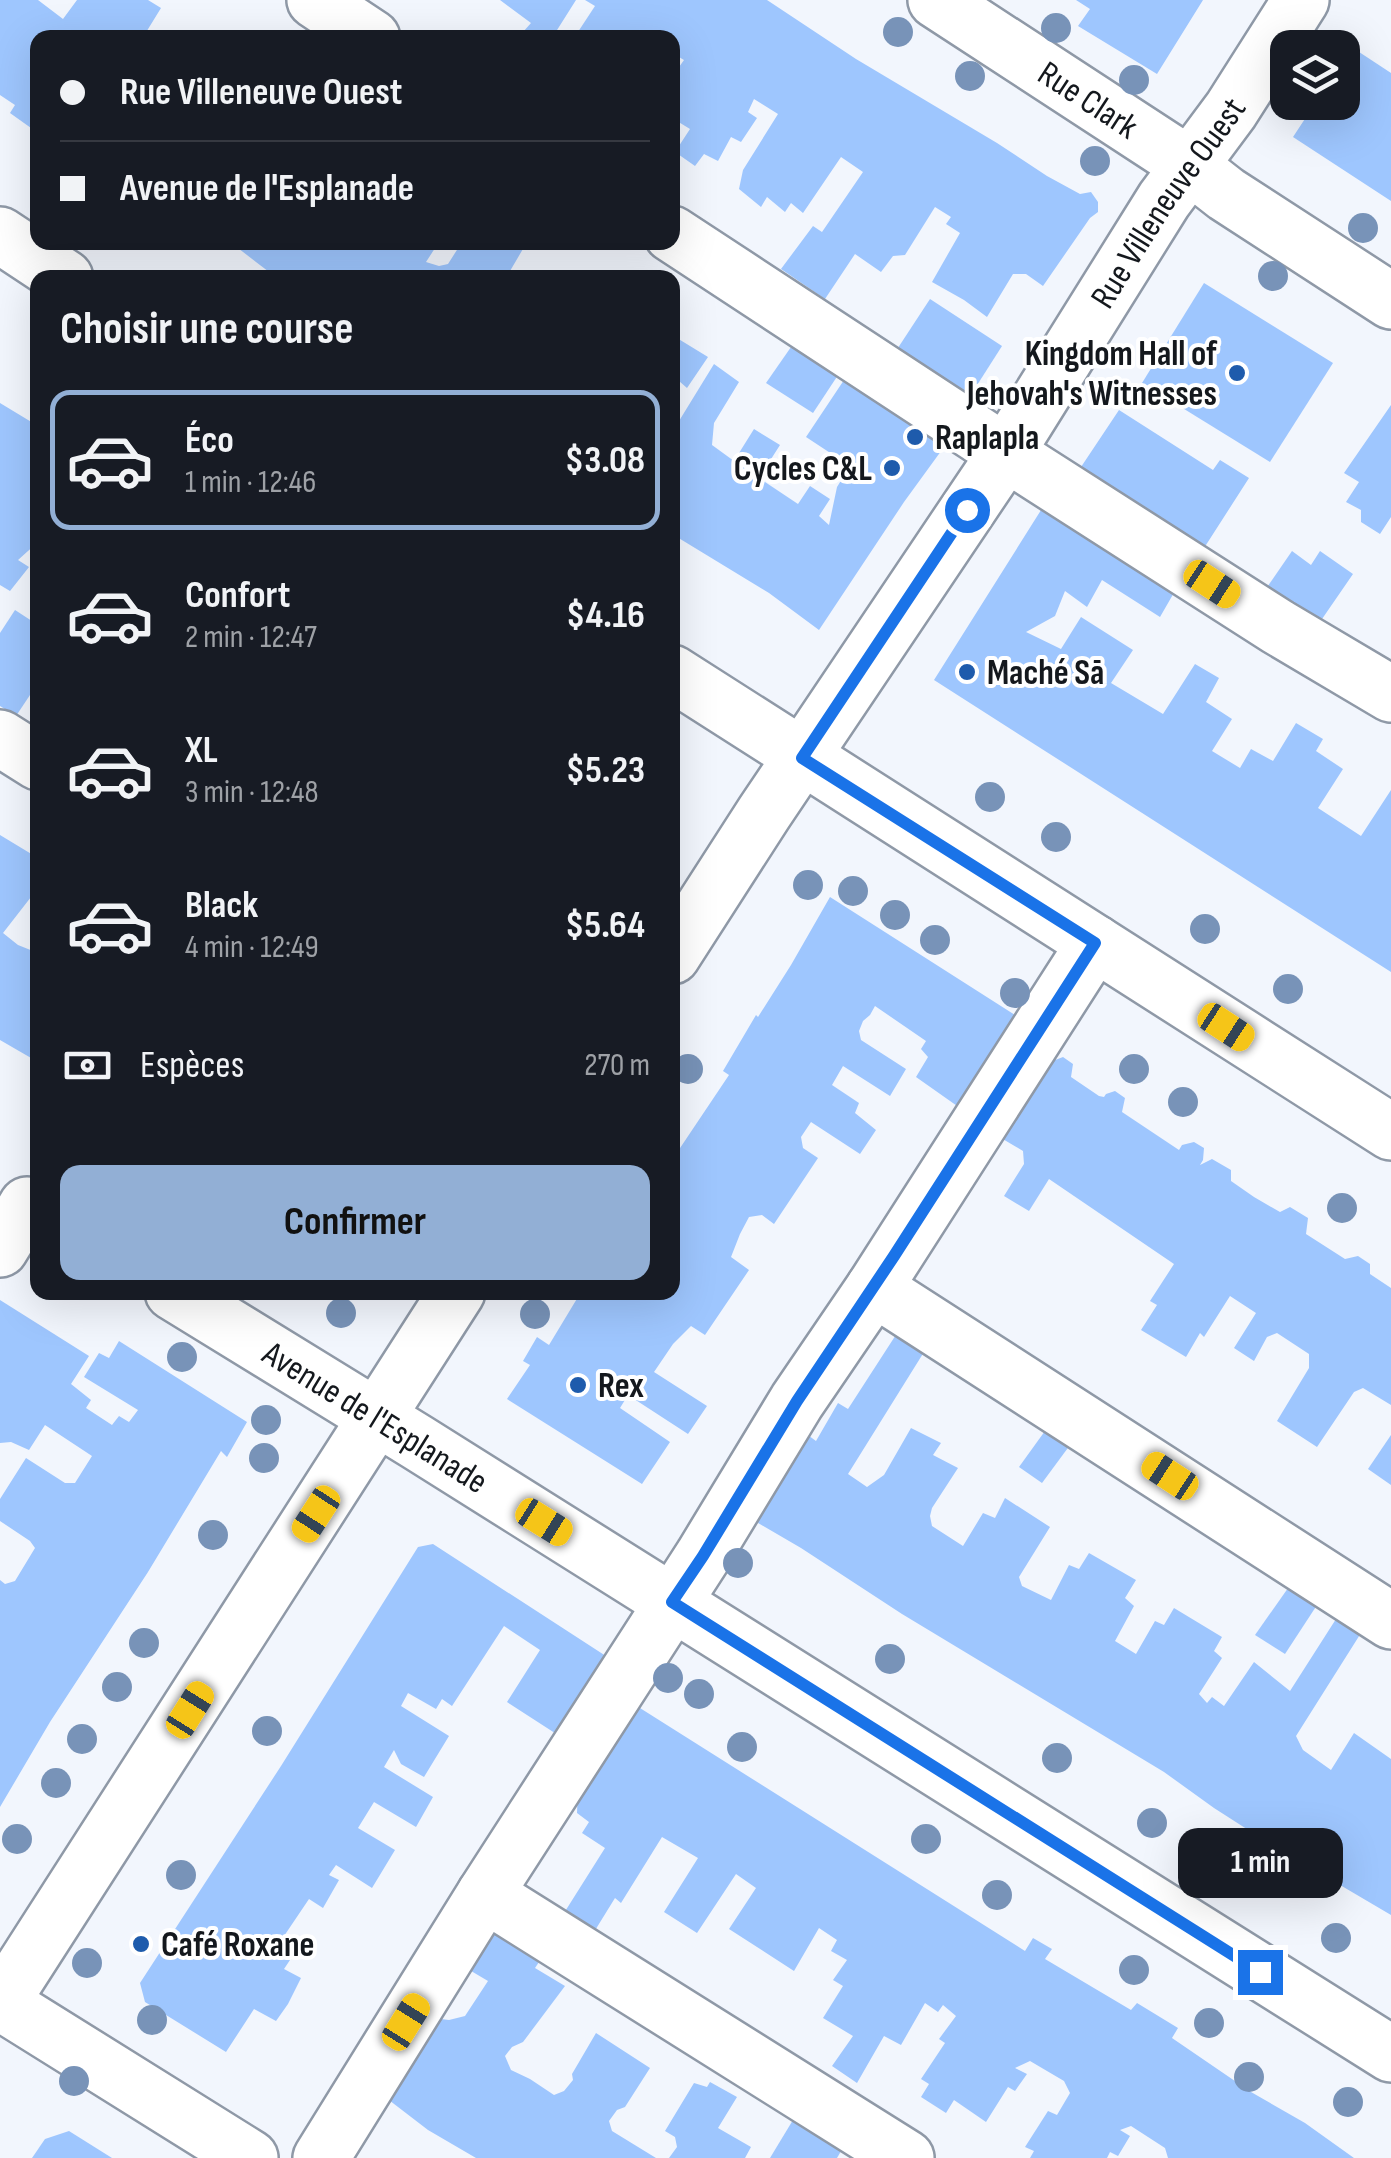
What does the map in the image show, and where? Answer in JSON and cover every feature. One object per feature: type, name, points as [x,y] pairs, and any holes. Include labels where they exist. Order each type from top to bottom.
[{"type":"street","points":[[315,0],[360,30]]},
{"type":"street","name":"Rue Clark","points":[[936,0],[1391,301]]},
{"type":"street","name":"Rue Villeneuve Ouest","points":[[680,944],[1006,452],[1164,200],[1231,110],[1301,0]]},
{"type":"street","points":[[0,235],[53,270]]},
{"type":"street","points":[[680,239],[1278,627],[1391,694]]},
{"type":"street","points":[[680,679],[1391,1132]]},
{"type":"street","points":[[0,738],[30,757]]},
{"type":"street","points":[[321,2158],[797,1401],[1095,943]]},
{"type":"street","points":[[874,1288],[1391,1621]]},
{"type":"street","name":"Avenue de l'Esplanade","points":[[186,1300],[1391,2054]]},
{"type":"street","points":[[250,2158],[0,2003],[452,1300]]},
{"type":"street","points":[[485,1894],[906,2158]]},
{"type":"building","points":[[0,0],[38,0],[63,19],[77,0],[148,0],[161,8],[147,30],[30,30],[30,127],[10,113],[15,105],[0,95]]},
{"type":"building","points":[[500,0],[576,0],[557,30],[525,30],[531,23]]},
{"type":"building","points":[[585,0],[767,0],[1047,176],[1080,194],[1091,192],[1098,202],[1098,212],[1043,286],[1026,274],[1013,274],[987,317],[932,282],[960,233],[946,224],[951,217],[935,207],[905,255],[893,256],[881,272],[855,254],[825,299],[781,269],[813,226],[822,232],[863,172],[841,157],[803,213],[791,203],[785,212],[767,197],[761,207],[739,189],[743,170],[778,114],[754,99],[748,112],[757,118],[741,142],[731,137],[718,161],[704,154],[695,166],[680,156],[680,144],[690,129],[680,123],[680,66],[684,60],[680,58],[680,30],[579,30],[595,6]]},
{"type":"building","points":[[1076,0],[1203,0],[1157,74],[1078,26],[1090,9]]},
{"type":"building","points":[[1360,53],[1391,73],[1391,201],[1293,137],[1304,120],[1360,120]]},
{"type":"building","points":[[240,250],[434,250],[426,262],[439,266],[448,264],[457,250],[522,250],[511,270],[267,270]]},
{"type":"building","name":"Kingdom Hall of Jehovah's Witnesses","points":[[1204,283],[1333,363],[1270,462],[1142,383]]},
{"type":"building","points":[[930,299],[1002,346],[965,404],[892,357]]},
{"type":"building","points":[[798,337],[844,366],[813,413],[766,383]]},
{"type":"building","points":[[680,340],[708,357],[687,388],[680,382]]},
{"type":"building","points":[[714,364],[739,382],[714,423],[712,445],[734,461],[754,429],[780,445],[759,478],[798,504],[810,486],[830,499],[819,516],[829,525],[837,487],[850,466],[806,437],[854,365],[952,436],[819,630],[769,593],[680,539],[680,419]]},
{"type":"building","points":[[0,403],[30,421],[30,549],[18,560],[29,567],[10,591],[0,585]]},
{"type":"building","points":[[1391,405],[1391,517],[1380,534],[1361,522],[1361,510],[1346,502],[1359,482],[1344,473]]},
{"type":"building","points":[[1119,410],[1213,470],[1220,460],[1249,478],[1197,559],[1073,479]]},
{"type":"building","points":[[1048,499],[1179,584],[1160,617],[1102,580],[1087,607],[1065,591],[1055,616],[1026,632],[1061,649],[1081,617],[1133,650],[1111,683],[1163,714],[1195,664],[1219,678],[1206,702],[1232,719],[1212,751],[1240,768],[1251,749],[1273,761],[1296,723],[1323,739],[1316,751],[1343,769],[1318,808],[1361,836],[1391,790],[1391,972],[934,680]]},
{"type":"building","points":[[1292,551],[1311,565],[1320,551],[1353,574],[1311,635],[1259,599]]},
{"type":"building","points":[[15,610],[30,620],[30,695],[16,716],[0,706],[0,633]]},
{"type":"building","points":[[0,835],[30,853],[30,898],[3,933],[30,950],[30,1057],[0,1040]]},
{"type":"building","points":[[830,897],[1015,1015],[960,1108],[916,1077],[928,1057],[921,1049],[926,1041],[875,1006],[863,1021],[861,1040],[906,1069],[890,1096],[843,1066],[832,1085],[859,1103],[855,1113],[876,1130],[860,1154],[811,1122],[801,1137],[803,1148],[818,1158],[774,1224],[762,1215],[749,1217],[740,1234],[731,1257],[749,1270],[705,1335],[691,1326],[654,1372],[707,1406],[688,1434],[628,1395],[620,1408],[670,1442],[642,1484],[507,1399],[530,1365],[523,1361],[537,1337],[549,1345],[576,1300],[680,1300],[680,1148],[729,1075],[723,1071]]},
{"type":"building","points":[[1063,1057],[1073,1064],[1071,1077],[1099,1096],[1115,1091],[1125,1098],[1122,1112],[1179,1150],[1194,1142],[1204,1148],[1200,1165],[1212,1159],[1231,1170],[1231,1181],[1254,1197],[1280,1212],[1290,1207],[1308,1218],[1306,1234],[1345,1259],[1358,1256],[1370,1264],[1370,1274],[1391,1288],[1391,1405],[1363,1388],[1354,1392],[1317,1447],[1277,1421],[1309,1368],[1309,1354],[1277,1333],[1267,1337],[1254,1361],[1234,1348],[1256,1313],[1230,1296],[1186,1357],[1141,1330],[1157,1305],[1150,1301],[1174,1264],[1049,1179],[1029,1211],[1004,1196],[1024,1164],[1023,1151],[1001,1138],[1050,1062]]},
{"type":"building","points":[[0,1300],[89,1356],[71,1384],[91,1400],[86,1408],[112,1425],[119,1416],[129,1422],[138,1410],[84,1377],[99,1353],[109,1358],[119,1341],[247,1422],[227,1457],[221,1451],[0,1807],[0,1580],[5,1584],[15,1581],[35,1548],[0,1521],[0,1499],[26,1458],[65,1483],[75,1483],[92,1456],[45,1425],[29,1450],[11,1442],[0,1443]]},
{"type":"building","points":[[901,1327],[929,1344],[848,1474],[867,1487],[884,1475],[911,1428],[941,1443],[933,1455],[958,1468],[932,1508],[932,1526],[963,1546],[983,1513],[995,1518],[1005,1498],[1050,1527],[1019,1577],[1022,1586],[1051,1600],[1069,1565],[1079,1569],[1089,1553],[1136,1580],[1125,1598],[1134,1606],[1115,1641],[1136,1654],[1155,1621],[1164,1625],[1174,1608],[1222,1637],[1214,1651],[1222,1658],[1199,1694],[1207,1703],[1212,1697],[1224,1706],[1254,1662],[1290,1691],[1336,1619],[1361,1633],[1296,1736],[1303,1750],[1331,1770],[1354,1733],[1391,1759],[1391,1915],[1267,1842],[1164,1772],[746,1516],[801,1430],[816,1441],[838,1403],[848,1409]]},
{"type":"building","points":[[1050,1424],[1073,1441],[1042,1483],[1019,1467]]},
{"type":"building","points":[[1391,1435],[1391,1485],[1368,1469]]},
{"type":"building","points":[[433,1544],[612,1660],[561,1737],[507,1702],[540,1650],[504,1626],[452,1706],[442,1699],[436,1709],[408,1693],[401,1706],[449,1736],[424,1777],[401,1764],[394,1750],[384,1767],[433,1797],[416,1827],[374,1802],[358,1828],[395,1850],[372,1888],[336,1865],[329,1875],[339,1880],[323,1908],[309,1899],[280,1942],[283,1955],[290,1960],[284,1969],[301,1978],[288,2004],[276,2021],[254,2009],[226,2052],[145,2002],[140,1983],[418,1547]]},
{"type":"building","points":[[1293,1581],[1319,1602],[1285,1654],[1255,1635]]},
{"type":"building","points":[[632,1703],[1025,1951],[1033,1938],[1052,1949],[1045,1959],[1131,2010],[1137,2003],[1178,2028],[1172,2038],[1354,2158],[1168,2158],[1165,2148],[1131,2126],[1120,2130],[1130,2136],[1118,2156],[1110,2152],[1107,2158],[1030,2158],[1034,2151],[1025,2147],[1048,2111],[1057,2115],[1070,2093],[1064,2081],[1030,2061],[1015,2068],[1027,2074],[1015,2091],[1008,2087],[986,2122],[954,2100],[946,2113],[921,2097],[929,2084],[921,2079],[945,2043],[939,2039],[956,2016],[943,2005],[938,2012],[925,2003],[901,2045],[884,2036],[857,2083],[832,2066],[853,2036],[823,2018],[843,1986],[833,1980],[847,1960],[831,1951],[837,1940],[819,1928],[794,1971],[729,1929],[756,1888],[736,1874],[697,1933],[664,1912],[698,1858],[662,1837],[621,1903],[615,1898],[594,1932],[564,1913],[605,1848],[582,1833],[589,1822],[577,1813],[578,1787]]},
{"type":"building","points":[[492,1917],[545,1953],[535,1968],[565,1986],[523,2042],[505,2056],[511,2070],[554,2095],[564,2091],[596,2033],[650,2068],[625,2107],[617,2110],[609,2121],[612,2131],[656,2158],[476,2158],[428,2130],[385,2097],[433,2018],[465,2016],[488,1981],[461,1965]]},
{"type":"building","points":[[710,2082],[737,2097],[718,2128],[751,2147],[745,2158],[669,2158],[677,2147],[675,2137],[665,2131],[694,2083],[707,2087]]},
{"type":"building","points":[[796,2115],[844,2146],[837,2158],[770,2158]]},
{"type":"building","points":[[69,2131],[112,2158],[32,2158],[45,2139]]},
{"type":"place","name":"Kingdom Hall of Jehovah's Witnesses","points":[[1237,373]]},
{"type":"place","name":"Raplapla","points":[[915,437]]},
{"type":"place","name":"Cycles C&L","points":[[892,468]]},
{"type":"place","name":"Maché Sā","points":[[967,672]]},
{"type":"place","name":"Rex","points":[[578,1385]]},
{"type":"place","name":"Café Roxane","points":[[141,1944]]},
{"type":"route","points":[[967,510],[802,758],[1095,943],[797,1401],[672,1602],[1260,1972]]}]
